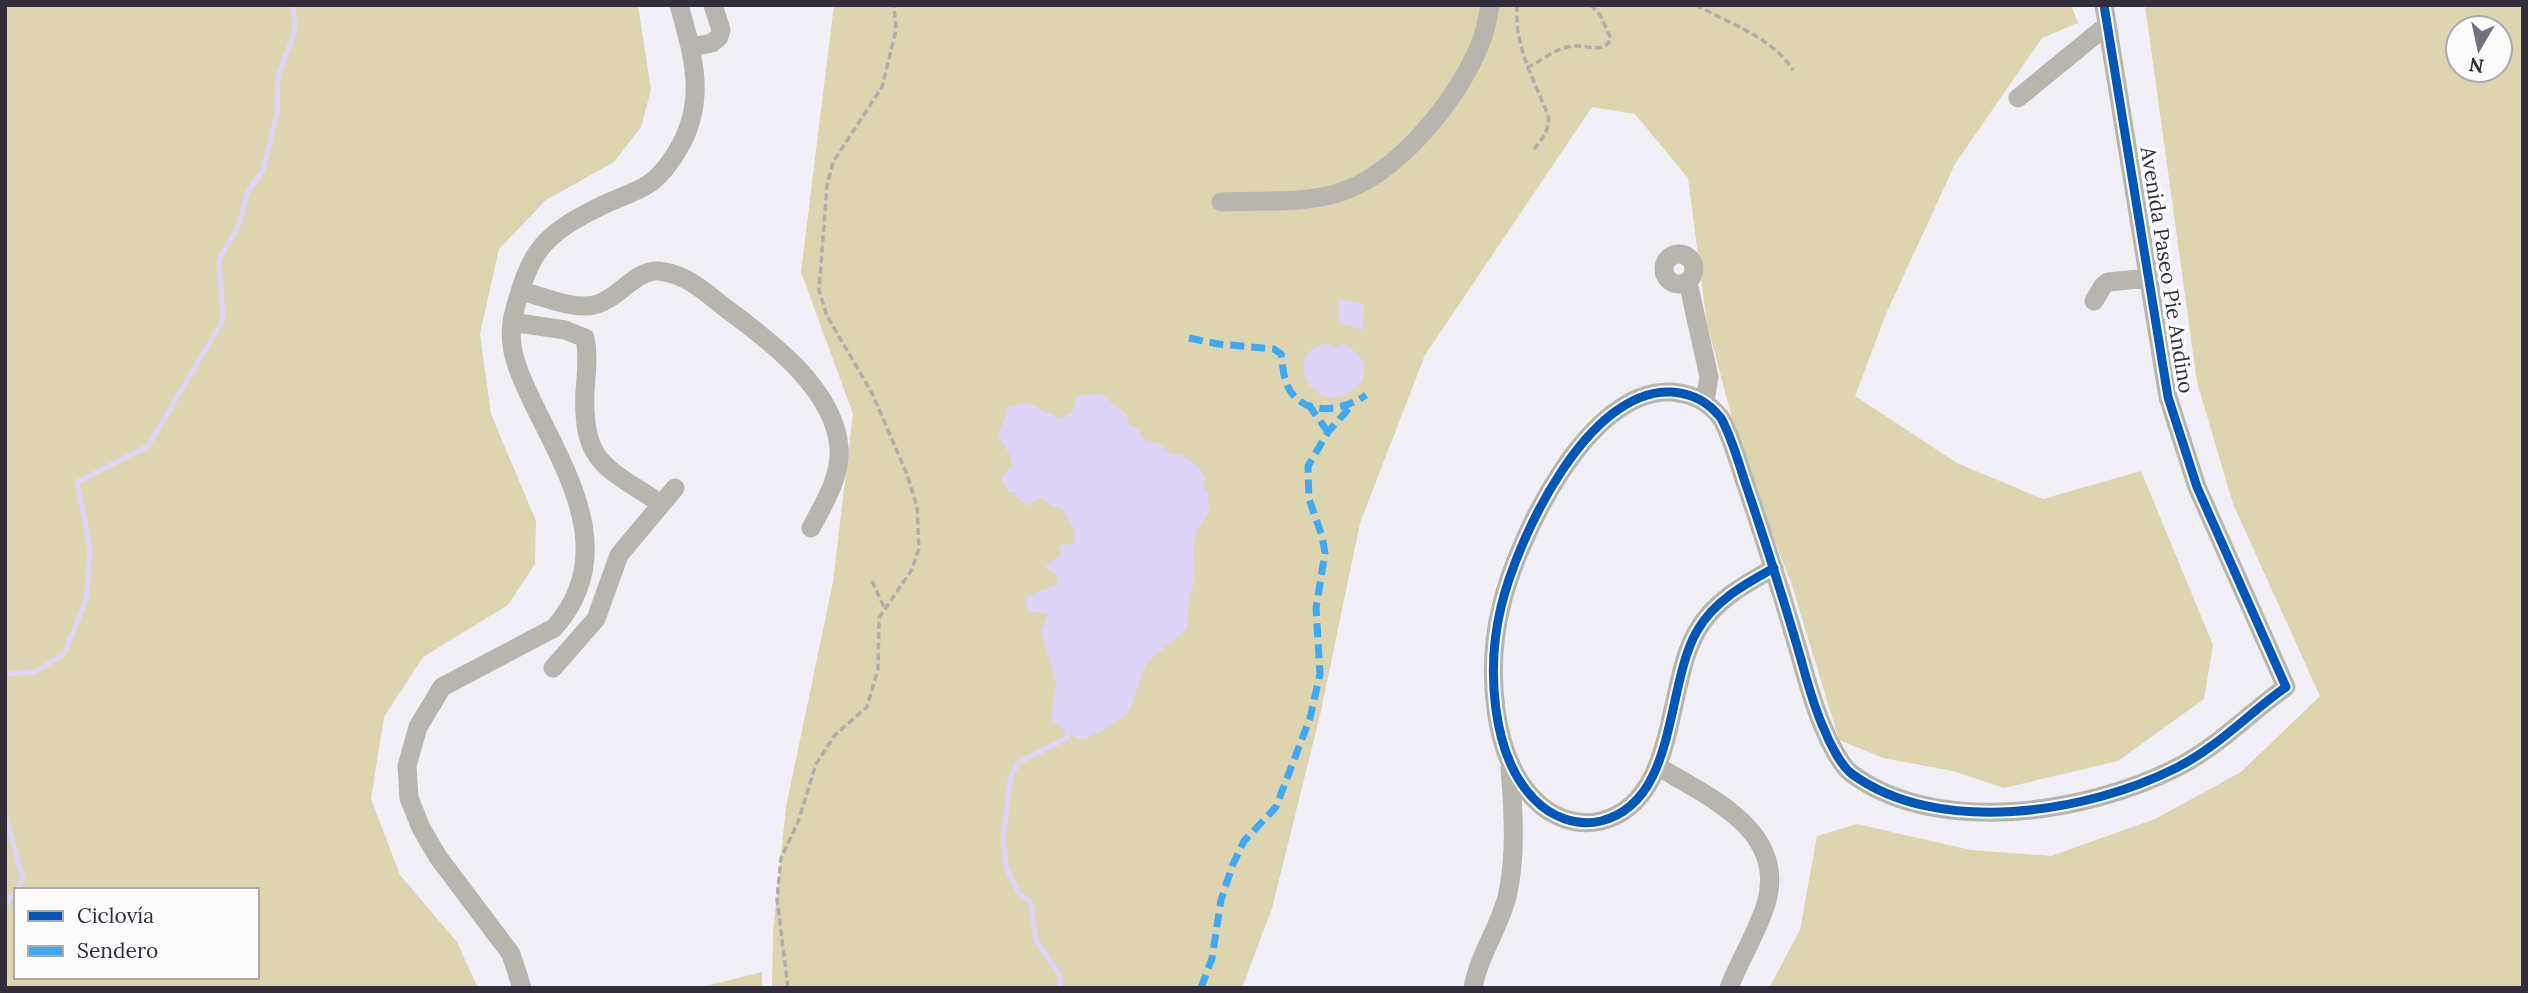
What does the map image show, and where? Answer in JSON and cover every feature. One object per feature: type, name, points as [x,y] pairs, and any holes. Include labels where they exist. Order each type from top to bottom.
[{"type":"street","points":[[522,988],[510,954],[438,857],[421,828],[409,798],[407,766],[418,727],[442,687],[554,628],[568,613],[581,583],[585,548],[581,505],[520,375],[510,340],[512,321],[537,253],[555,233],[581,216],[652,181],[671,162],[690,130],[698,79],[679,5]]},
{"type":"street","points":[[691,47],[712,43],[719,37],[721,30],[713,5]]},
{"type":"street","points":[[1221,202],[1293,199],[1339,192],[1379,172],[1419,138],[1456,90],[1482,41],[1490,5]]},
{"type":"street","name":"Avenida Paseo Pie Andino","points":[[1774,568],[1824,730],[1850,772],[1890,795],[1932,807],[2006,811],[2049,808],[2118,792],[2175,769],[2216,747],[2260,705],[2286,687],[2197,486],[2168,397],[2123,105],[2104,5]]},
{"type":"street","points":[[2018,98],[2106,26]]},
{"type":"street","points":[[521,291],[585,306],[614,297],[647,274],[656,271],[671,273],[685,278],[751,326],[793,363],[834,423],[839,449],[836,479],[811,528]]},
{"type":"street","points":[[2094,301],[2108,282],[2149,278]]},
{"type":"street","points":[[1688,282],[1709,377],[1705,401]]},
{"type":"street","points":[[579,335],[585,306]]},
{"type":"street","points":[[512,321],[585,338],[587,348],[584,424],[588,443],[606,467],[661,504]]},
{"type":"street","points":[[1473,988],[1481,957],[1507,897],[1513,849],[1510,762],[1498,711],[1495,641],[1506,590],[1524,542],[1548,495],[1588,438],[1624,405],[1665,392],[1691,395],[1705,401],[1727,430],[1774,568],[1723,601],[1698,630],[1657,766],[1639,799],[1621,813],[1600,821],[1565,820],[1538,803],[1524,787],[1510,762]]},
{"type":"street","points":[[553,668],[596,619],[607,596],[613,566],[675,488]]},
{"type":"street","points":[[1657,766],[1742,819],[1755,834],[1766,856],[1770,880],[1766,904],[1733,979],[1715,988]]},
{"type":"street","points":[[1513,811],[1522,804],[1538,803]]},
{"type":"path","points":[[788,988],[777,899],[782,858],[798,822],[817,764],[835,735],[867,707],[878,669],[877,633],[884,607],[911,571],[919,549],[917,506],[872,393],[827,316],[819,290],[830,174],[844,144],[882,88],[896,30],[894,5]]},
{"type":"path","points":[[1517,5],[1515,24],[1549,125],[1549,131],[1532,152]]},
{"type":"path","points":[[1528,68],[1561,49],[1576,46],[1601,48],[1608,45],[1611,39],[1607,28],[1591,5]]},
{"type":"path","points":[[1696,5],[1771,44],[1783,54],[1794,70]]},
{"type":"path","points":[[872,580],[884,607]]},
{"type":"shaded area","points":[[5,5],[638,5],[651,90],[641,127],[614,162],[546,200],[499,249],[480,334],[491,414],[536,521],[535,564],[508,605],[423,657],[384,717],[371,799],[400,875],[457,942],[478,988],[5,988]]},
{"type":"shaded area","points":[[834,5],[2071,5],[2078,23],[2042,38],[1955,164],[1886,314],[1855,396],[1957,463],[2043,499],[2141,471],[2213,645],[2204,699],[2118,761],[2004,788],[1953,771],[1883,758],[1839,740],[1792,585],[1744,463],[1707,324],[1688,178],[1635,114],[1592,107],[1425,355],[1360,523],[1321,711],[1272,908],[1242,988],[772,988],[773,932],[786,807],[833,582],[853,414],[801,272]]},
{"type":"shaded area","points":[[2145,5],[2523,5],[2523,988],[1769,988],[1800,930],[1817,836],[1857,824],[1971,850],[2051,856],[2155,819],[2241,772],[2320,696],[2233,504],[2197,382]]},
{"type":"shaded area","points":[[1339,299],[1364,304],[1363,330],[1338,322]]},
{"type":"shaded area","points":[[1341,342],[1357,353],[1365,364],[1363,380],[1346,394],[1331,397],[1318,393],[1308,384],[1304,371],[1305,359],[1313,349],[1329,343],[1338,349]]},
{"type":"shaded area","points":[[1100,393],[1126,414],[1129,425],[1138,429],[1143,439],[1159,444],[1173,455],[1181,454],[1198,466],[1206,478],[1203,486],[1208,492],[1209,513],[1198,528],[1193,543],[1194,583],[1189,599],[1187,629],[1147,662],[1129,711],[1113,725],[1083,740],[1067,733],[1051,719],[1056,683],[1041,632],[1048,614],[1027,611],[1026,597],[1057,584],[1057,575],[1045,566],[1061,555],[1059,546],[1074,543],[1075,531],[1062,509],[1041,498],[1034,500],[1031,506],[1020,502],[1014,492],[1008,492],[1001,477],[1012,466],[1011,457],[998,436],[1008,407],[1028,403],[1060,419],[1072,412],[1077,396]]},
{"type":"shaded area","points":[[762,972],[762,988],[698,988]]},
{"type":"waterway","points":[[5,674],[35,672],[64,654],[86,600],[90,548],[77,482],[148,446],[223,320],[219,260],[240,222],[247,193],[263,170],[277,114],[278,75],[295,31],[293,5]]},
{"type":"waterway","points":[[1061,988],[1059,974],[1036,940],[1031,903],[1018,892],[1006,867],[1003,838],[1010,779],[1018,763],[1067,738],[1067,733]]},
{"type":"waterway","points":[[5,814],[23,879],[17,888]]},
{"type":"waterway","points":[[5,906],[14,894]]},
{"type":"marked path","points":[[1189,338],[1218,344],[1274,349],[1281,354],[1288,387],[1303,404],[1324,409],[1336,408],[1366,395]]},
{"type":"marked path","points":[[1308,404],[1328,432]]},
{"type":"marked path","points":[[1201,988],[1212,958],[1221,900],[1233,864],[1244,841],[1276,807],[1310,718],[1320,674],[1316,608],[1325,553],[1309,499],[1308,466],[1328,432],[1352,405]]},
{"type":"cycle path","points":[[1774,568],[1763,574],[1752,580],[1741,587],[1721,602],[1697,631],[1679,681],[1657,767],[1644,791],[1626,810],[1601,821],[1583,823],[1556,815],[1534,799],[1519,780],[1508,758],[1496,708],[1494,655],[1501,607],[1509,578],[1540,508],[1561,472],[1585,440],[1612,414],[1641,397],[1672,392],[1700,400],[1721,418],[1736,453],[1766,544],[1772,563],[1778,582],[1811,696],[1826,734],[1852,774],[1887,794],[1926,806],[1969,812],[2013,812],[2100,797],[2140,784],[2191,760],[2286,687],[2197,487],[2168,397],[2104,5]]}]
